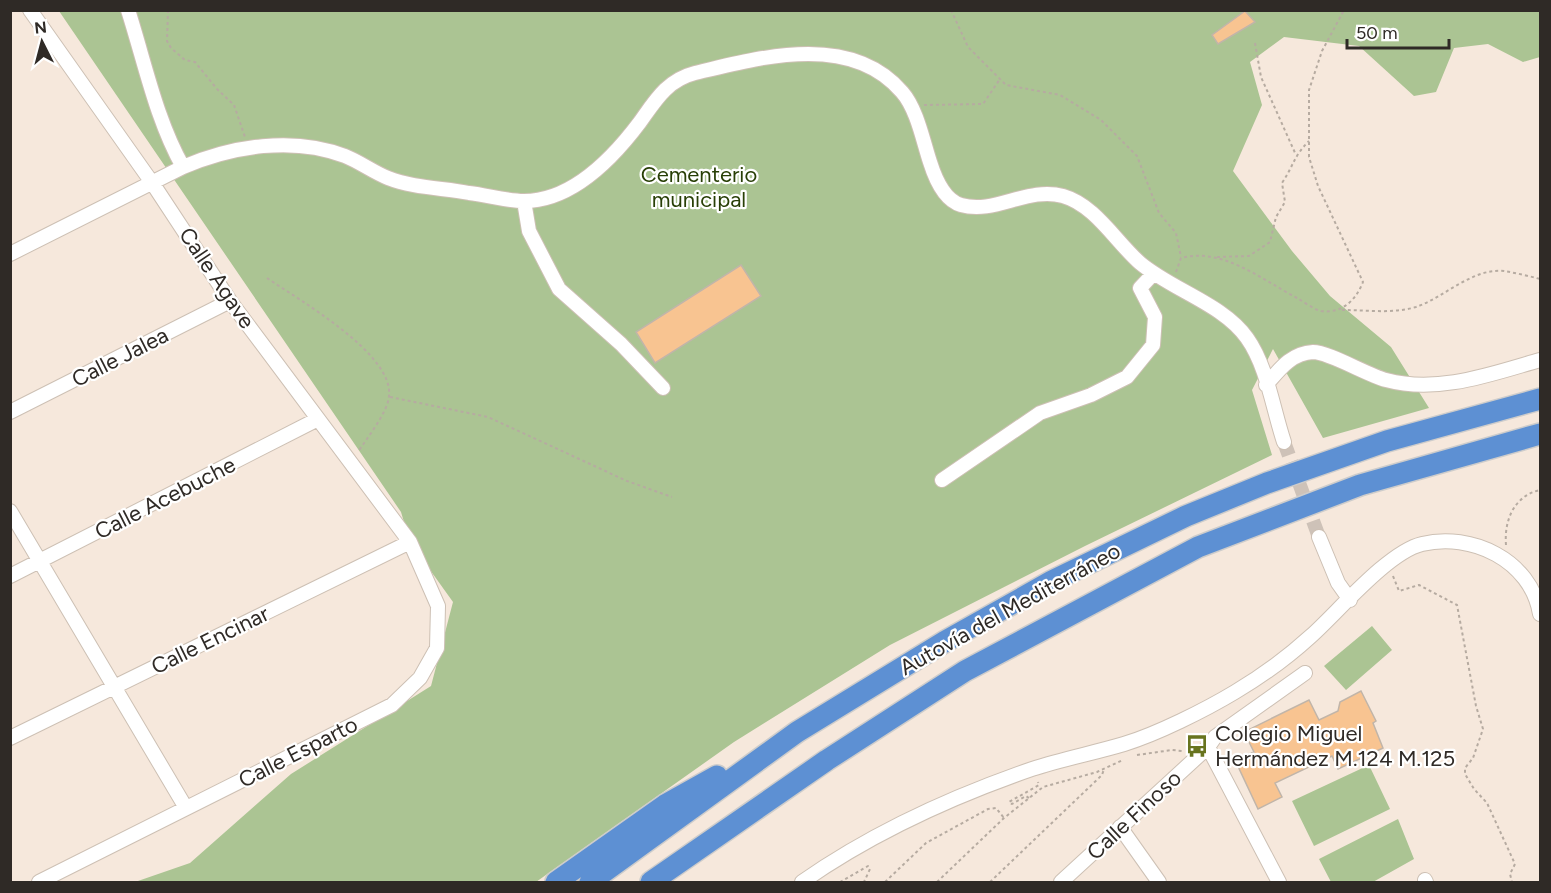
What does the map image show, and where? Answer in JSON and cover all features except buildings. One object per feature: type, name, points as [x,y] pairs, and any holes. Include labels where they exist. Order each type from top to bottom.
[{"type":"highway","name":"Autovía del Mediterráneo","points":[[590,882],[797,732],[1052,580],[1186,516],[1267,483],[1388,441],[1540,399]]},
{"type":"highway","name":"Autovía del Mediterráneo","points":[[651,882],[827,760],[965,671],[1198,548],[1360,485],[1540,434]]},
{"type":"highway","points":[[556,882],[665,805],[797,732]]},
{"type":"street","name":"Calle Agave","points":[[30,10],[153,184],[230,301],[410,542]]},
{"type":"street","points":[[128,10],[162,123],[183,167]]},
{"type":"street","points":[[10,254],[183,167],[225,152],[249,148],[281,146],[316,149],[343,155],[388,178],[409,184],[524,201],[551,197],[579,183],[605,162],[639,124],[654,100],[671,84],[690,74],[774,56],[825,54],[852,58],[882,73],[905,94],[934,174],[946,196],[961,205],[987,206],[1038,193],[1065,196],[1089,210],[1111,235],[1154,273],[1225,316],[1238,327],[1255,353],[1284,442]]},
{"type":"street","points":[[524,201],[529,231],[559,289],[621,344],[663,388]]},
{"type":"street","points":[[942,480],[1040,412],[1091,395],[1127,377],[1153,345],[1155,317],[1140,288],[1154,273]]},
{"type":"street","name":"Calle Jalea","points":[[10,412],[230,301]]},
{"type":"street","points":[[1266,385],[1292,358],[1311,352],[1320,352],[1354,369],[1387,380],[1433,385],[1458,382],[1540,360]]},
{"type":"street","name":"Calle Acebuche","points":[[10,576],[318,419]]},
{"type":"street","points":[[10,511],[186,808]]},
{"type":"street","points":[[1319,537],[1338,583],[1350,600]]},
{"type":"street","name":"Calle Encinar","points":[[10,738],[410,542]]},
{"type":"street","name":"Calle Esparto","points":[[39,882],[392,705],[420,678],[437,648],[438,606],[410,542]]},
{"type":"street","points":[[802,882],[885,831],[968,793],[1035,768],[1127,744],[1233,693],[1280,662],[1389,563],[1419,544],[1465,542],[1496,553],[1526,580],[1540,614]]},
{"type":"street","name":"Calle Finoso","points":[[1061,882],[1211,742],[1305,673]]},
{"type":"street","points":[[1211,742],[1279,882]]},
{"type":"street","points":[[1120,827],[1159,882]]},
{"type":"path","points":[[168,10],[167,41],[171,48],[185,60],[195,62],[217,89],[234,105],[249,148]]},
{"type":"path","points":[[951,10],[968,47],[1000,80],[1006,84],[1060,95],[1101,120],[1137,156],[1159,213],[1176,233],[1181,258],[1172,286]]},
{"type":"path","points":[[1339,310],[1345,308],[1360,291],[1363,282],[1318,186],[1309,157],[1309,90],[1322,51],[1344,10]]},
{"type":"path","points":[[1255,43],[1261,77],[1296,155]]},
{"type":"path","points":[[909,105],[983,104],[1000,80]]},
{"type":"path","points":[[1212,257],[1249,256],[1270,242],[1276,217],[1285,202],[1282,183],[1296,155],[1309,141]]},
{"type":"path","points":[[1181,258],[1198,253],[1255,273],[1319,310],[1394,311],[1416,307],[1472,278],[1489,272],[1503,271],[1540,279]]},
{"type":"path","points":[[267,278],[357,340],[388,378],[390,398],[375,427],[351,462]]},
{"type":"path","points":[[390,398],[488,417],[627,481],[672,497]]},
{"type":"path","points":[[1511,565],[1506,543],[1508,518],[1519,501],[1540,490]]},
{"type":"path","points":[[1392,575],[1399,591],[1419,585],[1457,605],[1476,706],[1483,729],[1473,758],[1465,768],[1466,774],[1487,802],[1515,864],[1510,874],[1512,882]]},
{"type":"path","points":[[937,882],[1004,818],[1043,787],[1104,769],[1130,756],[1172,750],[1184,752],[1194,759]]},
{"type":"path","points":[[1029,798],[1026,796],[1012,804],[1009,802],[1039,785],[1035,768]]},
{"type":"path","points":[[990,882],[1102,775],[1104,769]]},
{"type":"path","points":[[885,882],[926,843],[988,809],[996,808],[1004,818]]},
{"type":"path","points":[[840,882],[868,866],[870,868],[864,882]]},
{"type":"green space","name":"Cementerio municipal","points":[[1540,10],[1540,57],[1523,62],[1488,44],[1454,48],[1436,92],[1414,96],[1359,46],[1284,37],[1250,62],[1262,105],[1233,171],[1292,251],[1330,296],[1391,347],[1429,408],[1323,438],[1273,349],[1252,390],[1272,455],[1085,546],[890,645],[734,742],[536,882],[135,882],[190,863],[291,774],[431,686],[453,602],[410,542],[401,512],[59,11]]},
{"type":"green space","points":[[1372,626],[1392,650],[1346,690],[1324,666]]},
{"type":"green space","points":[[1369,765],[1390,809],[1314,846],[1292,801]]},
{"type":"green space","points":[[1398,819],[1414,859],[1373,882],[1331,882],[1319,859]]},
{"type":"tunnel","points":[[1284,442],[1319,537]]},
{"type":"place","name":"Colegio Miguel Hermández M.124 M.125","points":[[1197,746]]}]
